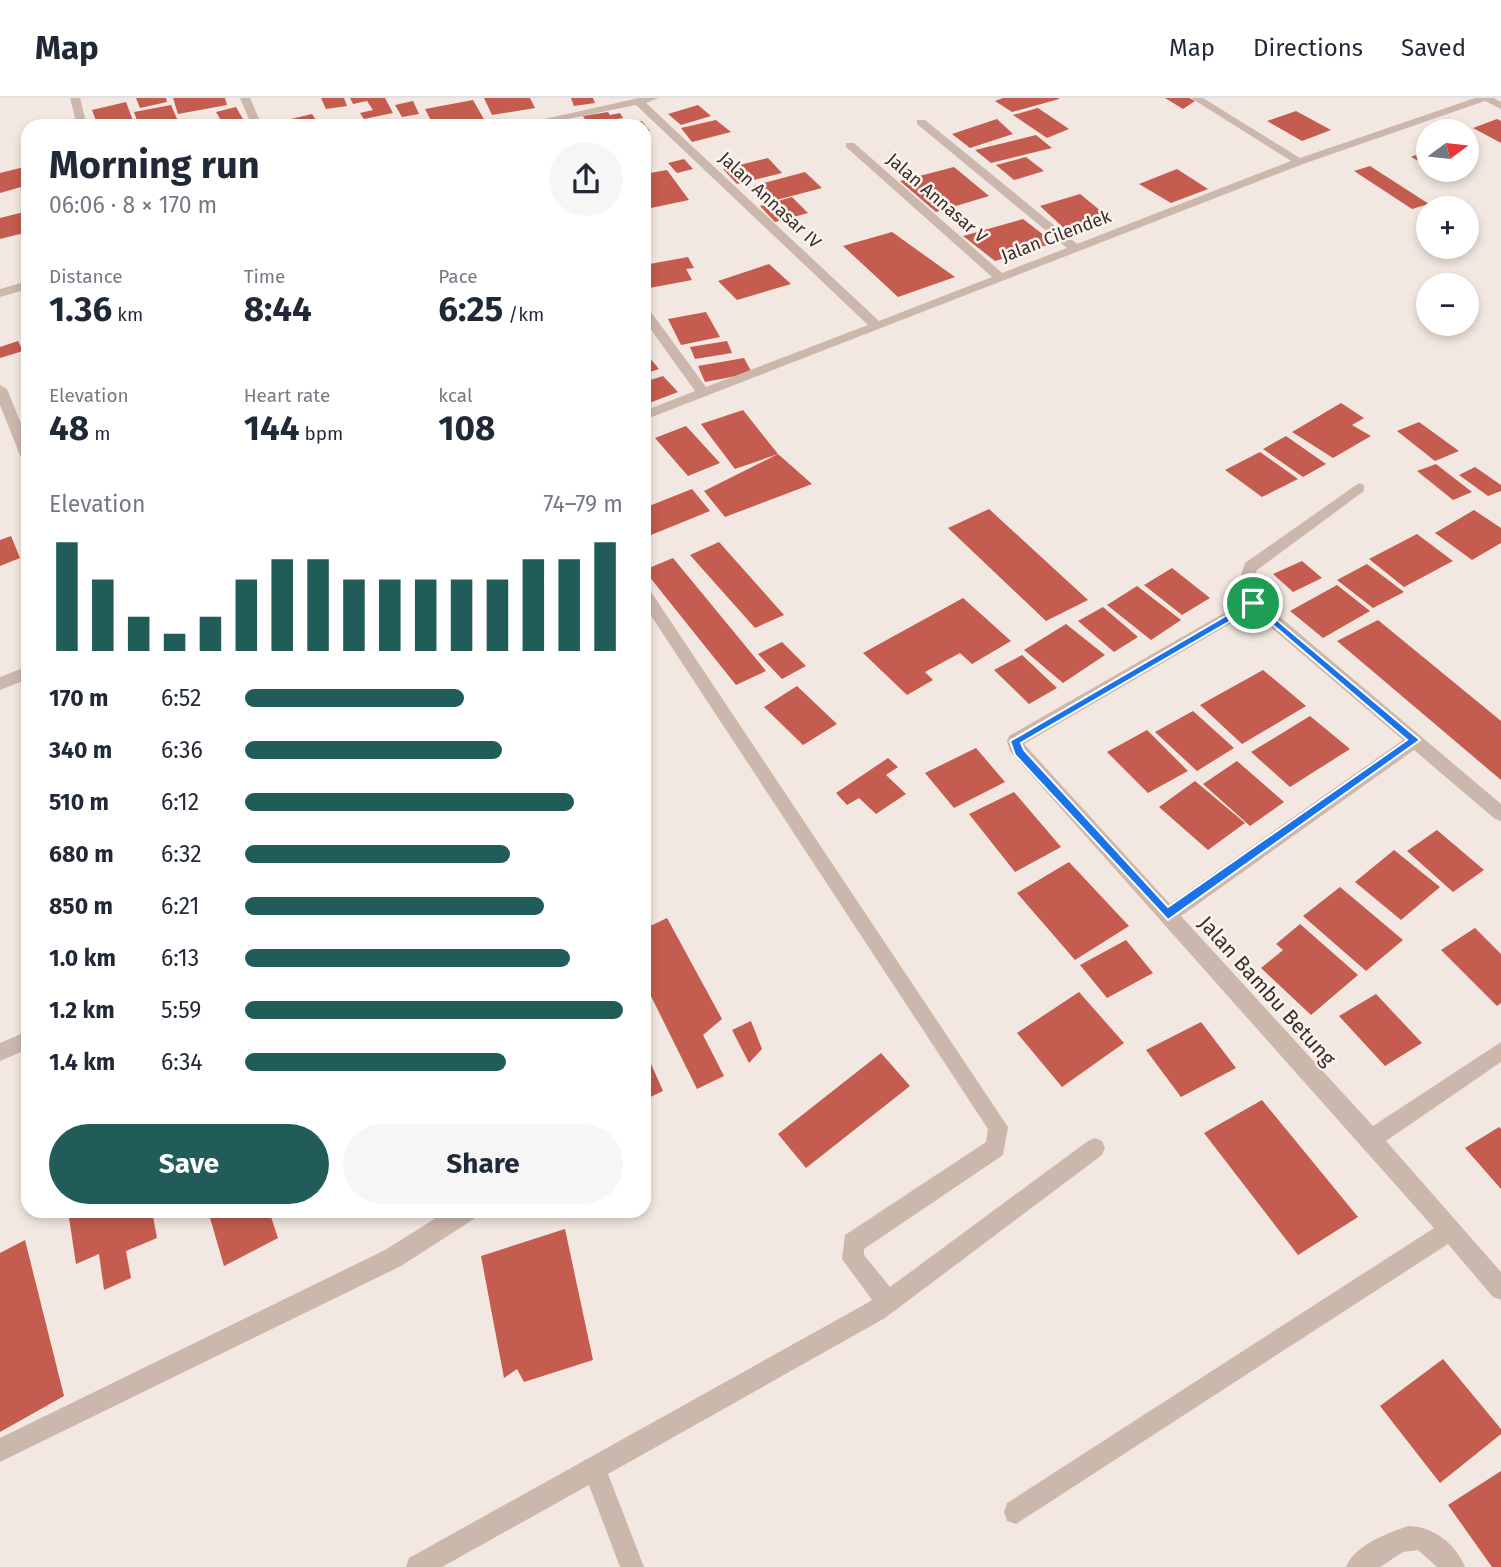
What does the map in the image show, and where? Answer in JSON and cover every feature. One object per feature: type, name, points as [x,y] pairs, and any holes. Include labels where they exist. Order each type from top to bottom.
[{"type":"street","points":[[75,98],[80,119]]},
{"type":"street","points":[[246,98],[254,119]]},
{"type":"street","points":[[555,119],[654,98]]},
{"type":"street","points":[[1196,98],[1299,162]]},
{"type":"street","points":[[1456,98],[1468,105]]},
{"type":"street","points":[[1486,98],[1501,106]]},
{"type":"street","name":"Jalan Cilendek","points":[[651,413],[875,324],[1299,162],[1486,98]]},
{"type":"street","name":"Jalan Annasar IV","points":[[640,103],[875,324]]},
{"type":"street","points":[[921,122],[1076,249]]},
{"type":"street","name":"Jalan Annasar V","points":[[850,145],[1001,278]]},
{"type":"street","points":[[0,293],[21,287]]},
{"type":"street","points":[[651,321],[704,394]]},
{"type":"street","points":[[0,389],[21,441]]},
{"type":"street","points":[[1359,488],[1250,567],[1246,581],[1253,603],[1501,814]]},
{"type":"street","name":"Jalan Bambu Betung","points":[[1253,603],[1015,741],[1019,752],[1371,1139],[1501,1289]]},
{"type":"street","points":[[651,604],[998,1127],[996,1147],[853,1243],[853,1259],[888,1302]]},
{"type":"street","points":[[0,684],[21,675]]},
{"type":"street","points":[[1168,915],[1415,740]]},
{"type":"street","points":[[0,1052],[21,1043]]},
{"type":"street","points":[[1371,1139],[1501,1051]]},
{"type":"street","points":[[418,1567],[888,1302],[1095,1148]]},
{"type":"street","points":[[0,1450],[393,1258],[455,1218]]},
{"type":"street","points":[[1016,1512],[1450,1230]]},
{"type":"street","points":[[594,1467],[632,1567]]},
{"type":"street","points":[[1358,1567],[1410,1536],[1424,1538],[1440,1550],[1453,1567]]},
{"type":"building","points":[[136,98],[166,98],[167,102],[140,108]]},
{"type":"building","points":[[173,98],[225,98],[227,105],[178,114]]},
{"type":"building","points":[[321,98],[344,98],[347,106],[326,109]]},
{"type":"building","points":[[350,98],[385,98],[393,113],[364,119],[360,113],[373,110],[367,101],[353,104]]},
{"type":"building","points":[[484,98],[530,98],[535,108],[492,115]]},
{"type":"building","points":[[571,98],[593,98],[595,103],[574,106]]},
{"type":"building","points":[[1003,98],[1059,99],[1012,112],[995,101]]},
{"type":"building","points":[[1165,98],[1189,98],[1195,101],[1183,109]]},
{"type":"building","points":[[473,100],[484,119],[430,119],[425,109]]},
{"type":"building","points":[[413,101],[419,114],[402,117],[395,105]]},
{"type":"building","points":[[126,102],[132,119],[95,119],[92,110]]},
{"type":"building","points":[[171,105],[177,119],[136,119],[134,112]]},
{"type":"building","points":[[698,105],[711,116],[681,125],[668,114]]},
{"type":"building","points":[[236,107],[243,119],[220,119],[216,112]]},
{"type":"building","points":[[1038,108],[1069,129],[1047,138],[1013,115]]},
{"type":"building","points":[[1296,111],[1331,130],[1302,141],[1267,121]]},
{"type":"building","points":[[608,112],[610,115],[620,113],[623,118],[585,119],[583,116]]},
{"type":"building","points":[[312,114],[315,119],[291,119]]},
{"type":"building","points":[[997,119],[1013,134],[970,148],[952,134]]},
{"type":"building","points":[[1497,119],[1501,121],[1501,143],[1479,131],[1479,126]]},
{"type":"building","points":[[716,120],[731,132],[692,142],[681,128]]},
{"type":"building","points":[[1036,135],[1052,148],[991,163],[975,150]]},
{"type":"building","points":[[1026,157],[1044,171],[1014,180],[996,165]]},
{"type":"building","points":[[768,158],[782,173],[737,184],[723,169]]},
{"type":"building","points":[[684,159],[693,169],[677,173],[668,163]]},
{"type":"building","points":[[1370,166],[1417,196],[1416,208],[1412,209],[1354,171]]},
{"type":"building","points":[[954,167],[989,196],[936,212],[900,181]]},
{"type":"building","points":[[21,168],[21,187],[0,193],[0,173]]},
{"type":"building","points":[[1177,169],[1208,189],[1171,203],[1139,184]]},
{"type":"building","points":[[667,170],[689,200],[651,208],[651,173]]},
{"type":"building","points":[[805,172],[822,188],[769,202],[753,186]]},
{"type":"building","points":[[1080,194],[1107,216],[1066,230],[1040,206]]},
{"type":"building","points":[[792,197],[808,213],[775,222],[760,206]]},
{"type":"building","points":[[21,213],[21,234],[0,239],[0,218]]},
{"type":"building","points":[[1023,219],[1054,243],[995,261],[963,236]]},
{"type":"building","points":[[892,232],[955,277],[898,297],[843,246]]},
{"type":"building","points":[[688,257],[694,268],[686,269],[692,280],[651,288],[651,264]]},
{"type":"building","points":[[769,264],[791,284],[737,300],[718,281]]},
{"type":"building","points":[[706,312],[720,337],[681,345],[668,319]]},
{"type":"building","points":[[18,341],[21,352],[0,358],[0,347]]},
{"type":"building","points":[[727,341],[732,353],[695,359],[690,347]]},
{"type":"building","points":[[744,358],[752,373],[705,382],[698,366]]},
{"type":"building","points":[[651,359],[659,369],[651,372]]},
{"type":"building","points":[[663,376],[678,392],[651,402],[651,380]]},
{"type":"building","points":[[1341,403],[1364,418],[1352,425],[1371,436],[1333,458],[1292,432]]},
{"type":"building","points":[[743,410],[778,454],[735,469],[701,424]]},
{"type":"building","points":[[1419,422],[1459,451],[1435,461],[1397,431]]},
{"type":"building","points":[[686,426],[720,463],[688,476],[655,438]]},
{"type":"building","points":[[1286,436],[1326,464],[1303,477],[1263,449]]},
{"type":"building","points":[[1260,452],[1298,479],[1262,497],[1225,470]]},
{"type":"building","points":[[778,454],[812,484],[725,517],[704,491]]},
{"type":"building","points":[[1436,464],[1472,492],[1453,500],[1417,471]]},
{"type":"building","points":[[1475,467],[1501,485],[1501,491],[1488,496],[1459,475]]},
{"type":"building","points":[[692,489],[710,511],[651,535],[651,505]]},
{"type":"building","points":[[989,509],[1088,600],[1046,621],[948,528]]},
{"type":"building","points":[[1474,510],[1501,528],[1501,543],[1472,560],[1435,533]]},
{"type":"building","points":[[1417,534],[1453,561],[1404,587],[1369,559]]},
{"type":"building","points":[[11,536],[20,558],[0,566],[0,540]]},
{"type":"building","points":[[719,542],[784,615],[755,628],[690,555]]},
{"type":"building","points":[[673,558],[766,671],[736,685],[651,579],[651,567]]},
{"type":"building","points":[[1302,561],[1322,578],[1293,592],[1273,574]]},
{"type":"building","points":[[1367,564],[1404,592],[1373,608],[1337,580]]},
{"type":"building","points":[[1172,568],[1210,598],[1182,615],[1144,585]]},
{"type":"building","points":[[1337,585],[1370,611],[1323,638],[1290,611]]},
{"type":"building","points":[[1137,586],[1181,620],[1151,640],[1107,605]]},
{"type":"building","points":[[963,598],[1011,641],[972,664],[960,653],[925,672],[933,680],[907,695],[863,653]]},
{"type":"building","points":[[1103,607],[1138,637],[1114,652],[1078,621]]},
{"type":"building","points":[[1378,620],[1501,721],[1501,780],[1337,641]]},
{"type":"building","points":[[1066,624],[1105,655],[1063,683],[1024,650]]},
{"type":"building","points":[[782,642],[806,666],[782,679],[758,654]]},
{"type":"building","points":[[1022,655],[1057,688],[1029,704],[994,670]]},
{"type":"building","points":[[1263,670],[1306,706],[1242,744],[1200,705]]},
{"type":"building","points":[[797,686],[837,724],[803,745],[764,707]]},
{"type":"building","points":[[1193,711],[1234,748],[1197,771],[1155,732]]},
{"type":"building","points":[[1310,716],[1350,749],[1290,787],[1251,752]]},
{"type":"building","points":[[1147,730],[1188,771],[1148,793],[1107,752]]},
{"type":"building","points":[[976,748],[1005,782],[954,808],[925,773]]},
{"type":"building","points":[[888,758],[898,767],[886,775],[906,794],[876,814],[859,798],[847,805],[836,793]]},
{"type":"building","points":[[1237,761],[1284,802],[1250,826],[1203,784]]},
{"type":"building","points":[[1195,781],[1245,823],[1208,850],[1159,807]]},
{"type":"building","points":[[1014,792],[1061,847],[1015,872],[969,814]]},
{"type":"building","points":[[1437,830],[1484,870],[1453,892],[1407,851]]},
{"type":"building","points":[[1394,850],[1440,887],[1401,920],[1355,882]]},
{"type":"building","points":[[1069,862],[1129,926],[1075,960],[1017,893]]},
{"type":"building","points":[[1340,887],[1403,940],[1366,971],[1303,916]]},
{"type":"building","points":[[667,918],[722,1019],[703,1035],[724,1076],[697,1089],[651,996],[651,926]]},
{"type":"building","points":[[1300,924],[1358,975],[1311,1015],[1261,968],[1283,950],[1276,944]]},
{"type":"building","points":[[1475,928],[1501,954],[1501,1003],[1497,1006],[1441,950]]},
{"type":"building","points":[[1126,940],[1153,973],[1107,998],[1080,965]]},
{"type":"building","points":[[1079,992],[1124,1043],[1062,1087],[1017,1033]]},
{"type":"building","points":[[1376,994],[1422,1043],[1385,1066],[1339,1016]]},
{"type":"building","points":[[751,1021],[762,1049],[749,1063],[732,1030]]},
{"type":"building","points":[[1201,1022],[1236,1068],[1181,1097],[1146,1050]]},
{"type":"building","points":[[881,1053],[910,1086],[806,1168],[778,1134]]},
{"type":"building","points":[[651,1064],[663,1091],[651,1097]]},
{"type":"building","points":[[1262,1100],[1358,1217],[1298,1255],[1204,1133]]},
{"type":"building","points":[[1499,1127],[1501,1129],[1501,1189],[1465,1148]]},
{"type":"building","points":[[69,1218],[153,1218],[157,1238],[126,1251],[131,1278],[104,1290],[99,1254],[76,1264]]},
{"type":"building","points":[[210,1218],[271,1218],[278,1238],[224,1266]]},
{"type":"building","points":[[565,1229],[593,1360],[524,1382],[517,1369],[504,1378],[481,1256]]},
{"type":"building","points":[[25,1240],[64,1396],[0,1432],[0,1253]]},
{"type":"building","points":[[1443,1359],[1501,1429],[1501,1434],[1440,1483],[1380,1406]]},
{"type":"building","points":[[1501,1471],[1501,1567],[1492,1567],[1448,1505]]},
{"type":"route","points":[[1253,603],[1415,740],[1168,915],[1019,752],[1015,741],[1253,603]]}]
